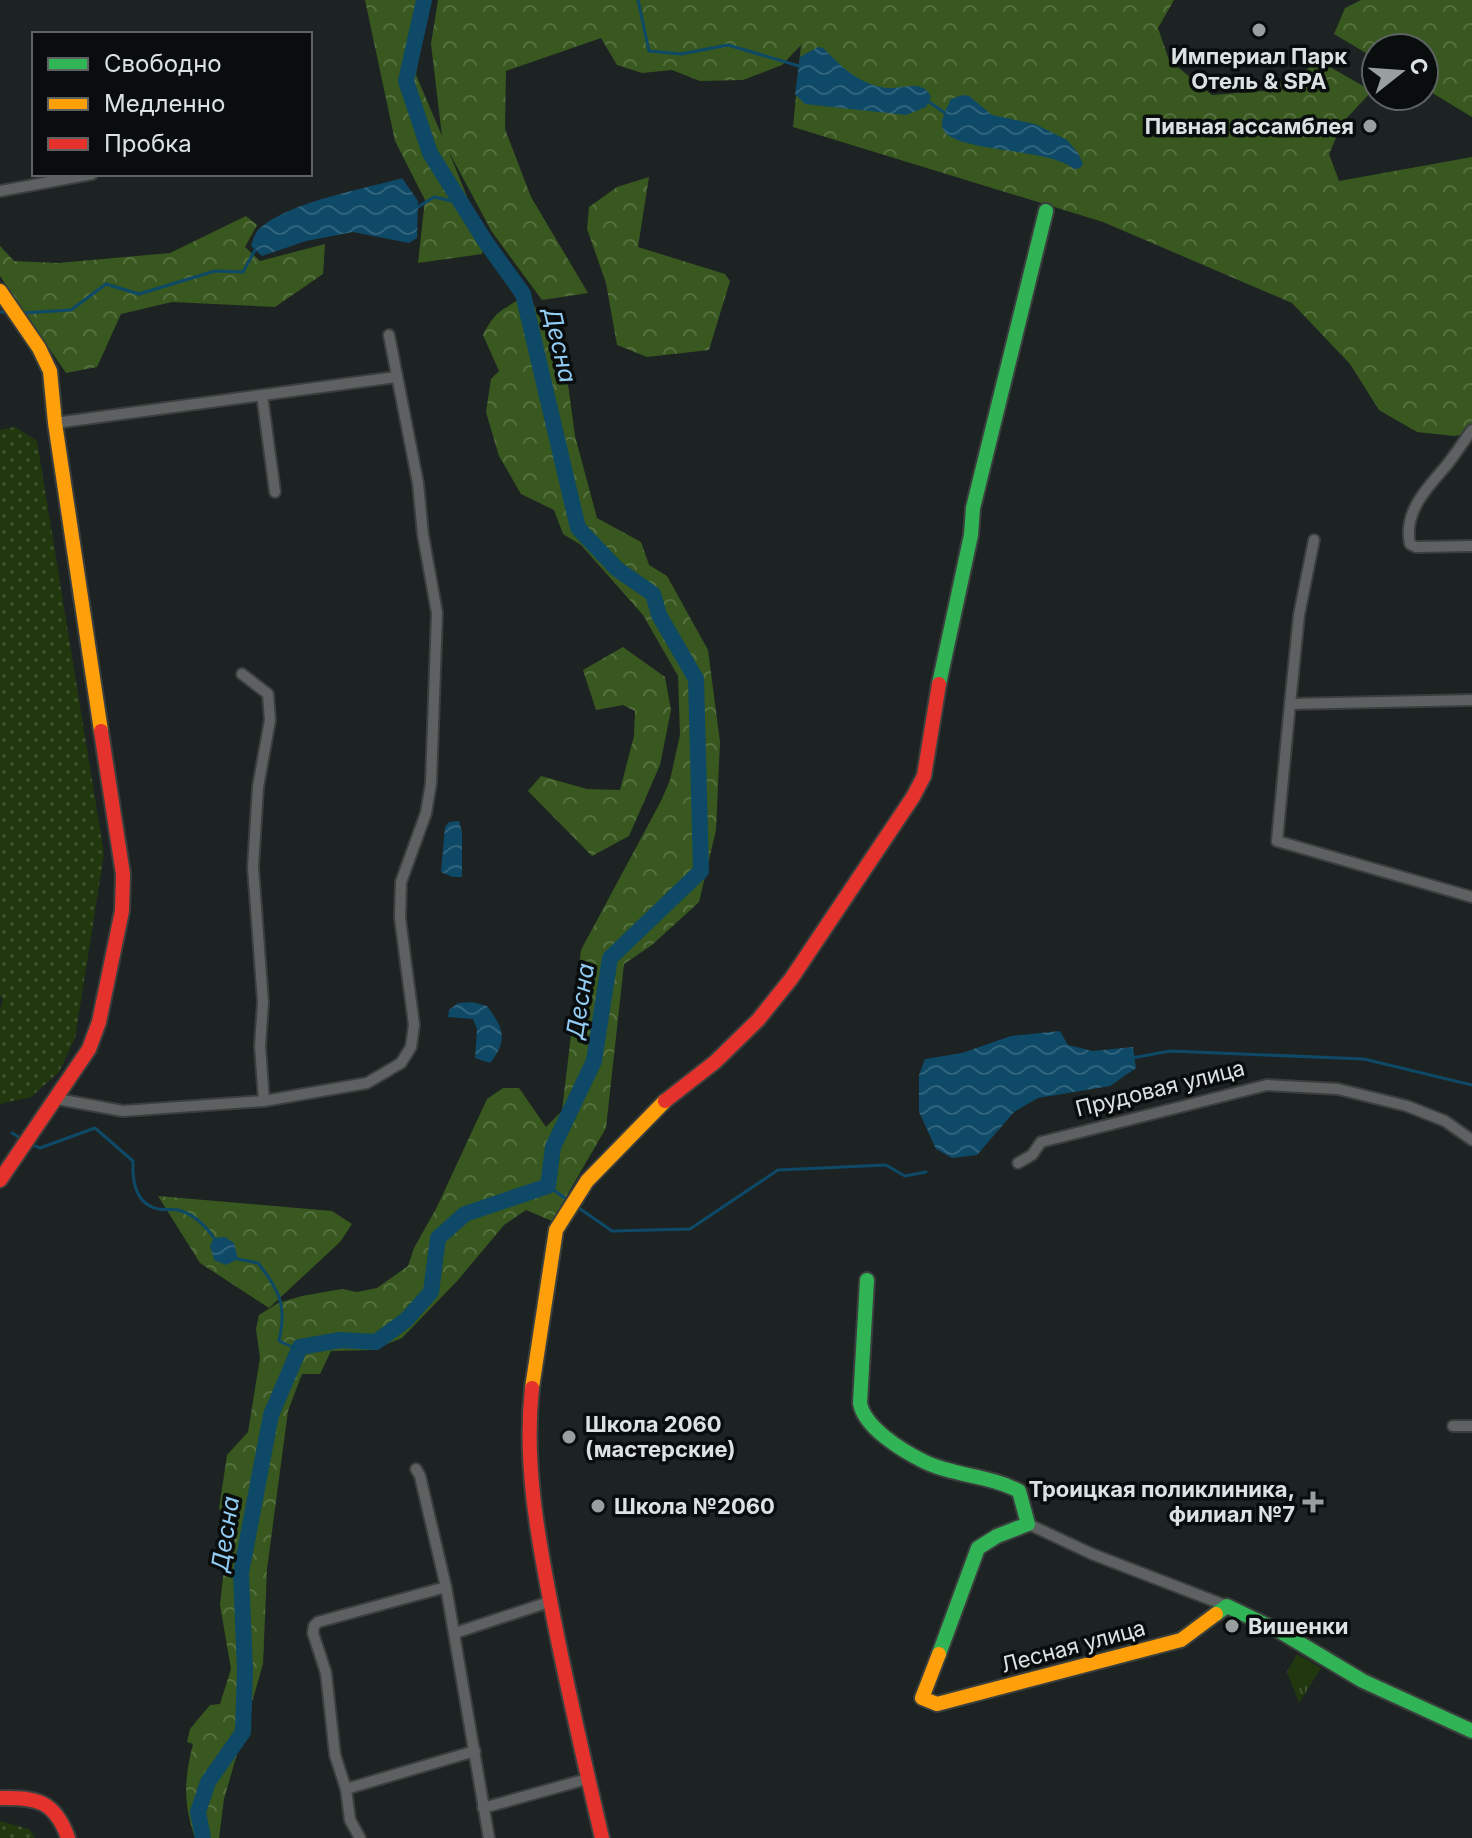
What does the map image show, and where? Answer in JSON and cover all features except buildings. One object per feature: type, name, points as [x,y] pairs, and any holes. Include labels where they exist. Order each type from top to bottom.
[{"type":"street","points":[[0,191],[81,176]]},
{"type":"street","points":[[602,1838],[567,1689],[534,1515],[529,1418],[556,1230],[587,1181],[675,1092],[715,1062],[758,1020],[791,979],[924,776],[931,720],[971,535],[973,508],[1046,211]]},
{"type":"street","points":[[0,291],[39,348],[50,371],[55,423],[123,874],[122,911],[99,1022],[89,1049],[0,1180]]},
{"type":"street","points":[[57,1099],[123,1111],[264,1101],[367,1083],[401,1063],[411,1047],[414,1025],[400,918],[401,882],[426,813],[431,783],[437,613],[423,535],[418,483],[389,335]]},
{"type":"street","points":[[55,423],[396,377]]},
{"type":"street","points":[[262,395],[275,492]]},
{"type":"street","points":[[1472,430],[1431,482],[1410,517],[1408,535],[1410,544],[1416,547],[1472,546]]},
{"type":"street","points":[[1314,540],[1299,615],[1277,841],[1472,897]]},
{"type":"street","points":[[242,674],[268,694],[270,720],[258,787],[253,867],[263,1002],[260,1046],[264,1101]]},
{"type":"street","points":[[1290,704],[1472,700]]},
{"type":"street","name":"Прудовая улица","points":[[1018,1163],[1032,1155],[1041,1142],[1267,1085],[1338,1089],[1407,1106],[1445,1121],[1472,1140]]},
{"type":"street","points":[[867,1280],[860,1403],[862,1414],[877,1431],[924,1462],[1006,1484],[1019,1491],[1028,1524],[1092,1554],[1227,1606],[1281,1632],[1363,1681],[1472,1731]]},
{"type":"street","points":[[1453,1426],[1472,1426]]},
{"type":"street","points":[[416,1469],[446,1587],[489,1838]]},
{"type":"street","name":"Лесная улица","points":[[1028,1524],[997,1536],[978,1548],[922,1698],[937,1704],[1181,1640],[1227,1606]]},
{"type":"street","points":[[360,1838],[350,1820],[346,1789],[335,1755],[326,1673],[313,1633],[314,1626],[318,1622],[446,1587]]},
{"type":"street","points":[[455,1633],[552,1601]]},
{"type":"street","points":[[346,1789],[475,1751]]},
{"type":"street","points":[[483,1808],[587,1779]]},
{"type":"street","points":[[0,1798],[34,1799],[52,1807],[63,1819],[68,1838]]},
{"type":"green space","points":[[365,0],[427,0],[416,75],[442,136],[431,44],[438,0],[1174,0],[1158,28],[1169,60],[1212,95],[1263,91],[1321,62],[1360,84],[1360,104],[1343,122],[1329,154],[1339,181],[1472,157],[1472,433],[1454,436],[1417,432],[1379,410],[1350,364],[1292,303],[1103,222],[793,127],[801,45],[782,65],[743,80],[700,81],[672,70],[642,73],[617,65],[601,38],[506,71],[505,129],[531,197],[588,293],[542,300],[492,232],[449,152],[485,241],[482,254],[418,263],[425,200],[395,141]]},
{"type":"green space","points":[[1361,0],[1472,0],[1472,117],[1440,98],[1440,32],[1360,32],[1360,49],[1334,34],[1345,8]]},
{"type":"green space","points":[[649,177],[638,247],[725,274],[730,281],[709,350],[647,357],[617,345],[606,283],[587,229],[589,207],[617,187]]},
{"type":"green space","points":[[246,216],[257,225],[245,247],[260,261],[325,244],[323,274],[275,307],[172,302],[121,314],[97,367],[66,373],[0,276],[0,246],[14,261],[58,263],[170,253]]},
{"type":"green space","points":[[520,299],[534,305],[568,384],[575,436],[597,518],[641,542],[649,565],[667,576],[708,650],[720,742],[716,830],[699,902],[652,945],[624,964],[606,1128],[552,1221],[526,1210],[504,1225],[458,1280],[402,1338],[372,1350],[331,1351],[320,1374],[302,1374],[288,1411],[267,1569],[263,1664],[224,1799],[219,1838],[195,1838],[186,1791],[193,1744],[187,1742],[190,1729],[210,1705],[220,1704],[231,1669],[220,1605],[229,1522],[219,1509],[227,1455],[248,1432],[260,1358],[256,1329],[259,1315],[278,1303],[302,1296],[342,1289],[357,1292],[377,1288],[408,1266],[487,1099],[503,1088],[519,1088],[546,1127],[562,1111],[581,950],[661,801],[670,780],[680,735],[678,676],[643,615],[581,545],[563,534],[554,510],[521,494],[499,456],[486,412],[491,379],[499,371],[483,335],[498,313]]},
{"type":"green space","points":[[15,427],[37,441],[104,854],[75,1038],[59,1072],[31,1097],[0,1104],[0,1010],[3,999],[0,996],[0,430]]},
{"type":"green space","points":[[623,647],[665,677],[671,710],[660,765],[629,836],[592,856],[528,791],[541,776],[587,789],[620,790],[634,736],[635,711],[623,705],[596,710],[583,670]]},
{"type":"green space","points":[[158,1196],[332,1211],[352,1224],[340,1242],[269,1308],[200,1263]]},
{"type":"green space","points":[[1297,1654],[1321,1668],[1299,1703],[1287,1672]]},
{"type":"green space","points":[[0,1821],[29,1829],[35,1838],[0,1838]]},
{"type":"water","points":[[818,47],[867,83],[886,88],[917,86],[931,97],[926,107],[906,115],[805,104],[795,94],[800,57]]},
{"type":"water","points":[[969,96],[992,115],[1035,124],[1067,140],[1083,164],[1074,169],[1044,157],[950,137],[943,129],[943,118],[951,99]]},
{"type":"water","points":[[402,178],[418,201],[417,238],[409,243],[353,232],[306,241],[262,256],[251,246],[259,229],[289,211]]},
{"type":"water","points":[[459,821],[462,832],[462,877],[453,877],[441,872],[445,827],[449,822]]},
{"type":"water","points":[[472,1002],[487,1006],[500,1027],[502,1040],[490,1063],[475,1058],[477,1029],[473,1019],[448,1017],[449,1010],[458,1003]]},
{"type":"water","points":[[1060,1031],[1068,1045],[1093,1051],[1133,1047],[1136,1068],[1110,1086],[1038,1098],[1014,1112],[977,1155],[952,1158],[936,1149],[919,1112],[919,1075],[925,1059],[962,1053],[1011,1036]]},
{"type":"water","points":[[225,1237],[234,1243],[238,1259],[226,1265],[214,1260],[210,1246],[214,1238]]},
{"type":"waterway","name":"Десна","points":[[419,0],[423,4]]},
{"type":"waterway","name":"Десна","points":[[203,1838],[198,1812],[208,1782],[243,1732],[245,1670],[241,1573],[271,1415],[300,1347],[340,1340],[376,1342],[406,1320],[431,1292],[438,1238],[465,1214],[548,1186],[553,1147],[594,1061],[610,958],[701,871],[696,679],[659,615],[653,594],[617,569],[578,528],[523,294],[485,241],[430,153],[406,81],[424,0]]},
{"type":"waterway","points":[[638,0],[649,51],[681,54],[728,45],[799,66]]},
{"type":"waterway","points":[[929,102],[945,113]]},
{"type":"waterway","points":[[418,207],[434,197],[461,203]]},
{"type":"waterway","points":[[23,313],[71,310],[106,284],[139,294],[215,271],[243,272],[255,250]]},
{"type":"waterway","points":[[0,312],[5,312]]},
{"type":"waterway","points":[[1132,1058],[1170,1051],[1364,1059],[1472,1085]]},
{"type":"waterway","points":[[29,1143],[40,1148],[95,1128],[133,1161],[134,1184],[144,1202],[158,1209],[189,1214],[203,1224],[214,1238]]},
{"type":"waterway","points":[[12,1133],[22,1139]]},
{"type":"waterway","points":[[576,1206],[612,1231],[690,1229],[778,1170],[886,1165],[905,1176],[926,1172]]},
{"type":"waterway","points":[[548,1186],[569,1201]]},
{"type":"waterway","points":[[238,1259],[258,1263],[272,1282],[282,1308],[279,1341],[299,1350]]},
{"type":"traffic: fast","points":[[939,684],[971,535],[973,508],[1046,211]]},
{"type":"traffic: fast","points":[[867,1280],[860,1403],[868,1421],[894,1444],[923,1461],[1019,1491],[1028,1524],[997,1536],[978,1548],[939,1654]]},
{"type":"traffic: fast","points":[[1216,1614],[1227,1606],[1281,1632],[1363,1681],[1472,1731]]},
{"type":"traffic: slow","points":[[0,291],[39,348],[50,371],[101,731]]},
{"type":"traffic: slow","points":[[532,1388],[556,1230],[587,1181],[665,1101]]},
{"type":"traffic: slow","points":[[939,1654],[922,1698],[937,1704],[1181,1640],[1216,1614]]},
{"type":"traffic: jam","points":[[665,1101],[715,1062],[758,1020],[791,979],[913,797],[924,776],[939,684]]},
{"type":"traffic: jam","points":[[0,1180],[89,1049],[99,1022],[122,911],[123,874],[101,731]]},
{"type":"traffic: jam","points":[[532,1388],[530,1443],[537,1524],[563,1664],[602,1838]]},
{"type":"traffic: jam","points":[[0,1798],[34,1800],[43,1804],[57,1816],[68,1838]]},
{"type":"place","name":"Империал Парк Отель & SPA","points":[[1259,30]]},
{"type":"place","name":"Пивная ассамблея","points":[[1370,126]]},
{"type":"place","name":"Школа 2060 (мастерские)","points":[[569,1437]]},
{"type":"place","name":"Троицкая поликлиника, филиал №7","points":[[1313,1502]]},
{"type":"place","name":"Школа №2060","points":[[598,1506]]},
{"type":"place","name":"Вишенки","points":[[1232,1626]]}]
